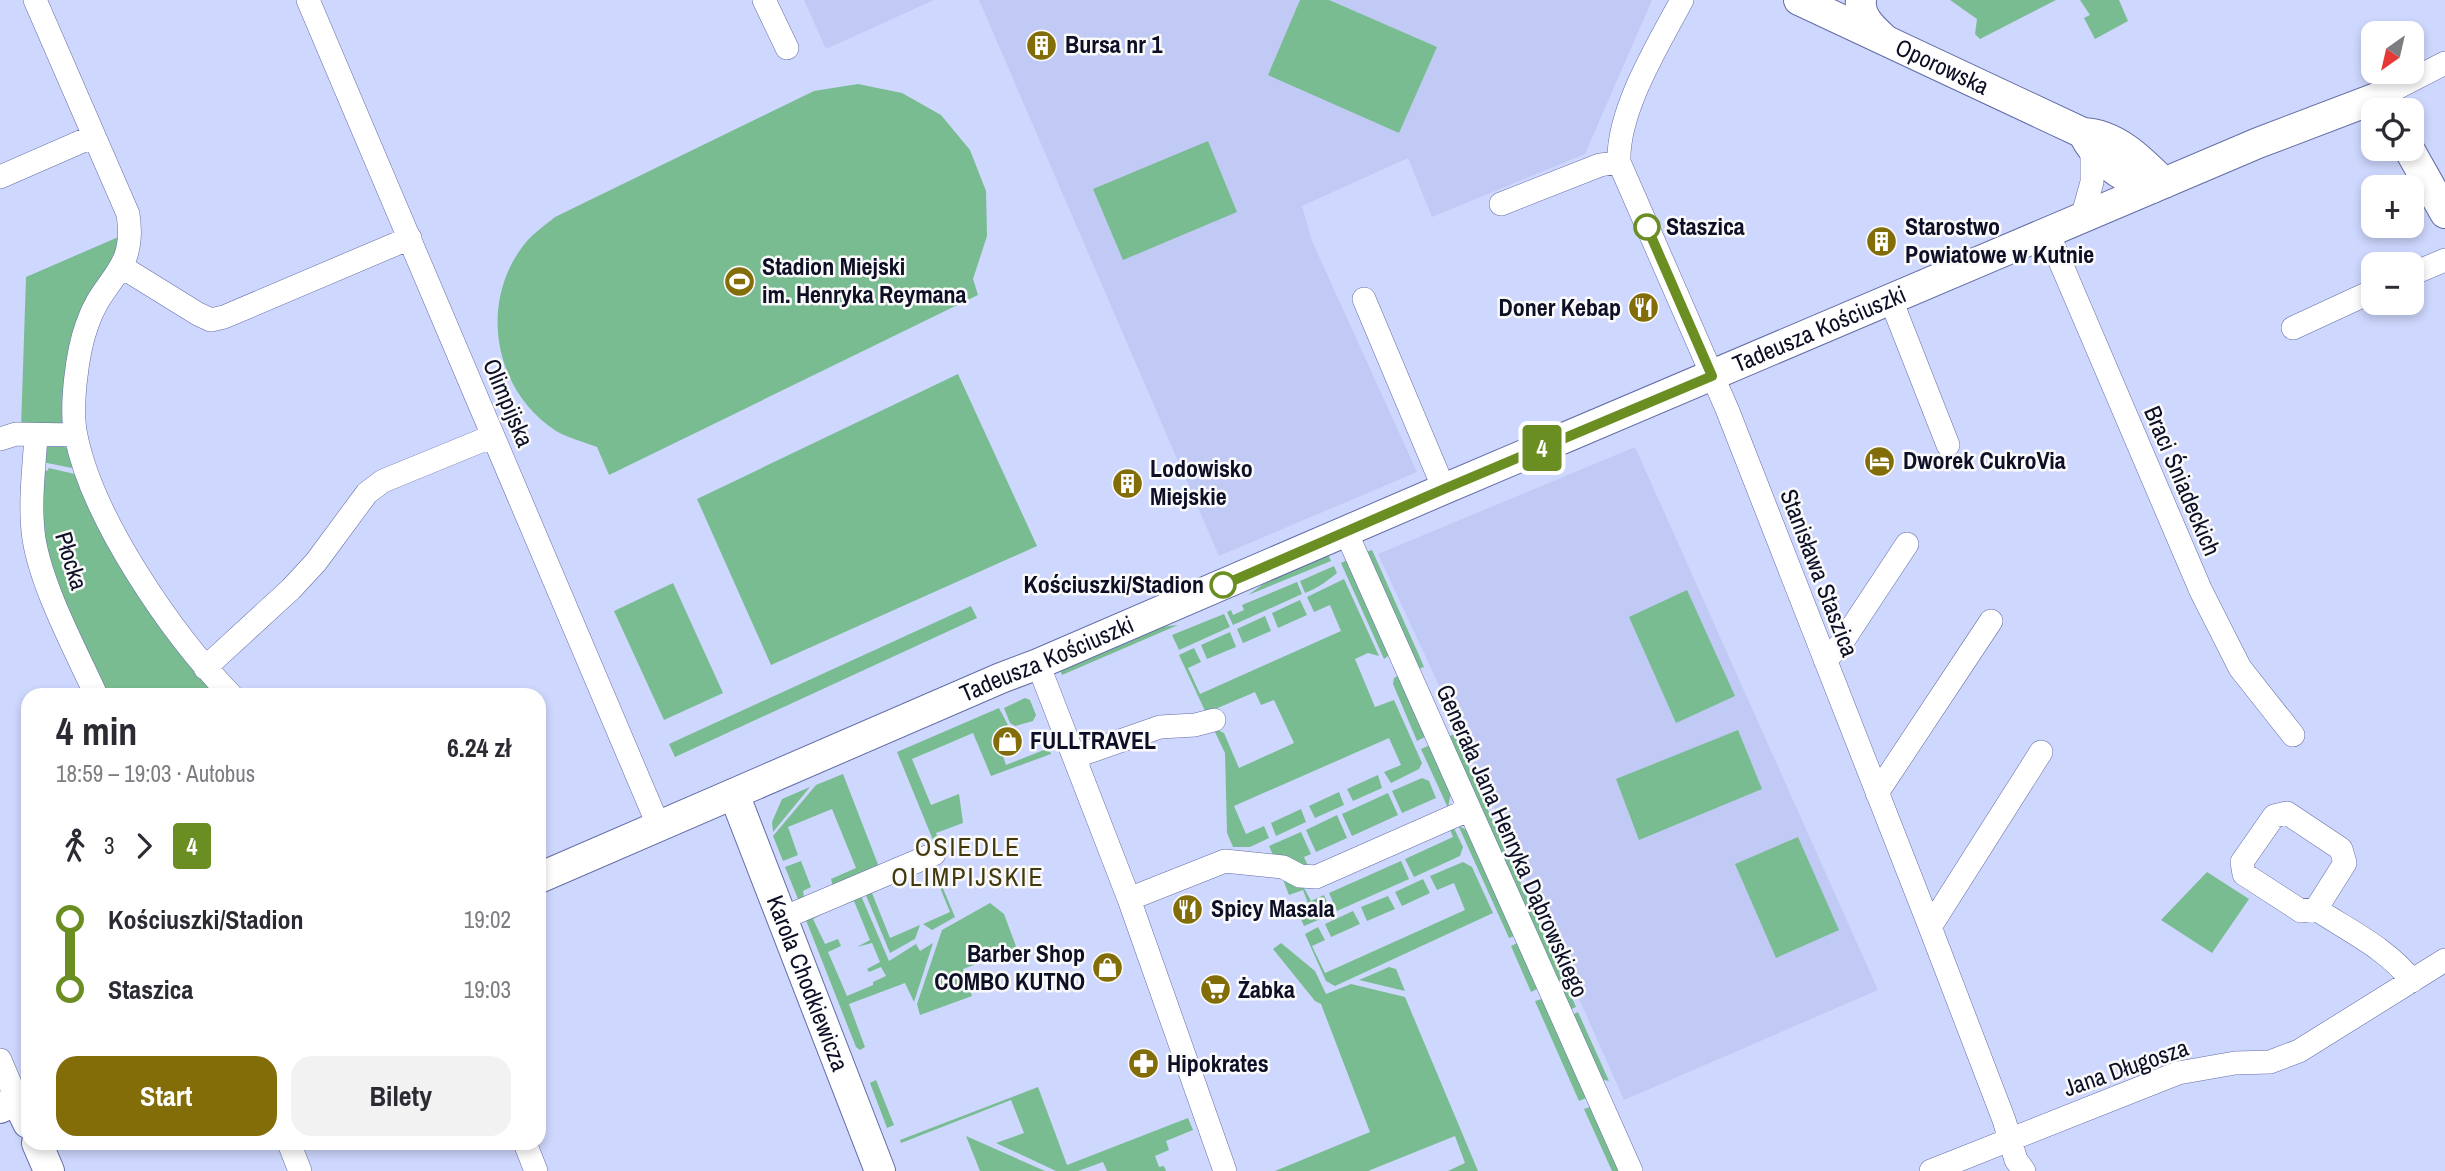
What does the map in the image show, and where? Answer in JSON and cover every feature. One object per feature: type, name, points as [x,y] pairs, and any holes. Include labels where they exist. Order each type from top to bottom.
[{"type":"street","points":[[35,0],[128,214],[131,234],[122,267],[103,291],[86,325],[74,395],[75,435],[90,482],[137,573],[205,668],[224,688]]},
{"type":"street","name":"Olimpijska","points":[[308,0],[659,827]]},
{"type":"street","points":[[764,0],[786,48]]},
{"type":"street","points":[[1501,204],[1600,165],[1619,162],[1618,144],[1639,84],[1682,0]]},
{"type":"street","name":"Oporowska","points":[[1799,0],[2088,142],[2096,133],[2116,143],[2142,161],[2158,186]]},
{"type":"street","points":[[1861,0],[1860,7],[1869,25],[1888,43]]},
{"type":"street","name":"Tadeusza Kościuszki","points":[[2392,98],[2445,64]]},
{"type":"street","name":"Tadeusza Kościuszki","points":[[546,875],[1001,678],[2158,186],[2361,112]]},
{"type":"street","points":[[0,177],[94,136]]},
{"type":"street","points":[[2082,218],[2092,182],[2088,142]]},
{"type":"street","points":[[2416,161],[2445,213]]},
{"type":"street","name":"Stanisława Staszica","points":[[1619,162],[1727,409],[1930,927],[2004,1120],[2016,1160],[2024,1171]]},
{"type":"street","name":"Braci Śniadeckich","points":[[2048,233],[2144,454],[2190,569],[2240,668],[2293,735]]},
{"type":"street","points":[[122,267],[211,320],[224,317],[410,238]]},
{"type":"street","points":[[2424,269],[2445,260]]},
{"type":"street","points":[[2293,328],[2361,297]]},
{"type":"street","points":[[1364,299],[1444,489]]},
{"type":"street","points":[[1891,300],[1948,445]]},
{"type":"street","points":[[0,439],[16,434],[75,435]]},
{"type":"street","name":"Płocka","points":[[36,436],[33,505],[34,537],[40,566],[93,688]]},
{"type":"street","points":[[205,668],[291,589],[316,562],[367,493],[383,481],[493,436]]},
{"type":"street","name":"Generała Jana Henryka Dąbrowskiego","points":[[1346,532],[1631,1171]]},
{"type":"street","points":[[1825,660],[1841,643],[1907,544]]},
{"type":"street","points":[[1877,793],[1991,621]]},
{"type":"street","points":[[1038,664],[1129,900],[1221,1170]]},
{"type":"street","points":[[1074,757],[1160,727],[1195,725],[1213,720]]},
{"type":"street","points":[[1930,927],[2041,752]]},
{"type":"street","name":"Karola Chodkiewicza","points":[[734,794],[880,1171]]},
{"type":"street","points":[[1129,900],[1225,861],[1257,862],[1283,867],[1300,876],[1316,877],[1468,810]]},
{"type":"street","points":[[2316,909],[2345,863],[2342,849],[2287,813],[2274,816],[2242,862],[2244,874],[2301,911],[2316,909],[2390,957],[2412,981]]},
{"type":"street","points":[[783,918],[934,854]]},
{"type":"street","name":"Jana Długosza","points":[[1931,1171],[2178,1073],[2235,1063],[2270,1062],[2299,1051],[2445,960]]},
{"type":"street","points":[[0,1060],[18,1107]]},
{"type":"street","points":[[40,1150],[49,1171]]},
{"type":"street","points":[[292,1150],[300,1171]]},
{"type":"street","points":[[528,1150],[536,1171]]},
{"type":"shaded area","points":[[804,0],[934,0],[826,49]]},
{"type":"shaded area","points":[[979,0],[1652,0],[1585,154],[1432,217],[1408,158],[1302,206],[1312,241],[1417,472],[1219,556]]},
{"type":"shaded area","points":[[1635,447],[1878,990],[1624,1100],[1461,733],[1378,554]]},
{"type":"green space","points":[[1300,0],[1329,0],[1437,47],[1399,133],[1268,75]]},
{"type":"green space","points":[[1950,0],[2056,0],[1980,39],[1975,34],[1977,19]]},
{"type":"green space","points":[[2080,0],[2119,0],[2128,21],[2095,39],[2084,18],[2090,15]]},
{"type":"green space","name":"Stadion Miejski im. Henryka Reymana","points":[[858,84],[902,93],[941,115],[970,150],[986,191],[987,236],[973,279],[978,295],[609,475],[597,447],[556,431],[535,414],[519,394],[507,371],[500,346],[498,320],[501,294],[509,269],[523,246],[555,217],[814,91]]},
{"type":"green space","points":[[1208,141],[1237,212],[1123,260],[1093,189]]},
{"type":"green space","points":[[123,235],[68,417],[62,425],[21,428],[26,277]]},
{"type":"green space","points":[[958,374],[1037,546],[771,665],[697,499]]},
{"type":"green space","points":[[49,444],[69,449],[77,469],[42,462],[45,447]]},
{"type":"green space","points":[[49,468],[79,475],[215,688],[100,688],[41,544],[42,470],[47,471]]},
{"type":"green space","points":[[1372,550],[1424,667],[1418,669],[1366,552]]},
{"type":"green space","points":[[1327,552],[1331,561],[1248,595],[1279,573]]},
{"type":"green space","points":[[1347,560],[1389,655],[1384,659],[1341,563]]},
{"type":"green space","points":[[1334,566],[1337,573],[1305,593],[1300,581]]},
{"type":"green space","points":[[1344,579],[1379,656],[1368,653],[1355,659],[1375,707],[1394,700],[1422,763],[1419,769],[1391,783],[1384,772],[1401,765],[1389,738],[1234,806],[1246,834],[1264,826],[1269,838],[1250,847],[1233,847],[1227,833],[1225,753],[1213,728],[1224,733],[1239,768],[1294,743],[1274,700],[1261,705],[1255,692],[1206,713],[1179,655],[1194,648],[1201,662],[1188,668],[1200,694],[1341,631],[1330,605],[1314,612],[1307,597]]},
{"type":"green space","points":[[1297,582],[1302,594],[1233,625],[1227,612],[1231,610],[1233,615],[1244,610],[1242,605]]},
{"type":"green space","points":[[673,583],[723,693],[664,720],[614,611]]},
{"type":"green space","points":[[1687,590],[1735,696],[1676,723],[1629,617]]},
{"type":"green space","points":[[1300,600],[1307,615],[1278,628],[1272,613]]},
{"type":"green space","points":[[971,606],[977,618],[675,757],[669,744]]},
{"type":"green space","points":[[1224,614],[1230,627],[1179,650],[1172,635]]},
{"type":"green space","points":[[1265,616],[1271,631],[1243,643],[1237,629]]},
{"type":"green space","points":[[1178,625],[1062,675],[1059,667],[1150,628]]},
{"type":"green space","points":[[1230,632],[1236,647],[1207,659],[1201,645]]},
{"type":"green space","points":[[1399,675],[1425,737],[1417,741],[1393,684],[1394,678]]},
{"type":"green space","points":[[1025,698],[1030,700],[1036,715],[1033,721],[1015,726],[1010,723],[1004,708]]},
{"type":"green space","points":[[999,708],[1008,725],[995,732],[1006,765],[1049,748],[1051,754],[991,776],[973,733],[912,759],[931,805],[959,794],[963,823],[936,833],[940,845],[833,887],[831,879],[856,868],[832,809],[788,827],[798,855],[783,861],[773,836],[816,785],[843,774],[879,867],[935,845],[897,752]]},
{"type":"green space","points":[[1738,730],[1762,789],[1639,840],[1616,779]]},
{"type":"green space","points":[[1454,734],[1576,1007],[1569,1010],[1448,737]]},
{"type":"green space","points":[[1430,745],[1451,792],[1448,808],[1421,749]]},
{"type":"green space","points":[[1378,775],[1382,788],[1353,801],[1347,789]]},
{"type":"green space","points":[[1422,778],[1429,781],[1436,798],[1402,813],[1392,791]]},
{"type":"green space","points":[[810,787],[773,832],[772,822],[782,799]]},
{"type":"green space","points":[[1339,792],[1344,805],[1315,818],[1309,806]]},
{"type":"green space","points":[[1388,793],[1398,815],[1352,836],[1342,814]]},
{"type":"green space","points":[[1301,809],[1306,822],[1276,836],[1271,823]]},
{"type":"green space","points":[[1337,815],[1347,838],[1316,852],[1306,830]]},
{"type":"green space","points":[[1448,824],[1452,824],[1463,847],[1460,856],[1414,877],[1405,859],[1453,837]]},
{"type":"green space","points":[[1458,825],[1466,830],[1514,936],[1509,938]]},
{"type":"green space","points":[[1301,832],[1311,854],[1304,857],[1310,870],[1273,855],[1269,846]]},
{"type":"green space","points":[[1798,837],[1839,930],[1776,958],[1735,864]]},
{"type":"green space","points":[[801,861],[811,887],[803,891],[805,902],[800,904],[785,867]]},
{"type":"green space","points":[[1401,861],[1409,879],[1337,911],[1329,893]]},
{"type":"green space","points":[[1463,862],[1472,867],[1493,913],[1335,986],[1326,981],[1305,934],[1318,927],[1325,940],[1312,946],[1325,973],[1465,910],[1454,883],[1437,890],[1430,876]]},
{"type":"green space","points":[[934,867],[955,917],[932,930],[923,924],[950,912],[932,868]]},
{"type":"green space","points":[[926,869],[872,893],[890,938],[920,925],[915,939],[890,953],[865,893]]},
{"type":"green space","points":[[2207,872],[2249,899],[2212,953],[2161,920]]},
{"type":"green space","points":[[1281,874],[1296,887],[1304,888],[1311,901],[1324,895],[1332,914],[1304,926],[1296,908],[1308,903],[1303,890],[1289,895]]},
{"type":"green space","points":[[1423,879],[1430,893],[1402,906],[1395,892]]},
{"type":"green space","points":[[859,891],[889,961],[916,944],[920,951],[933,943],[914,1002],[905,983],[849,1004],[865,1047],[860,1050],[856,1047],[804,915],[824,910],[826,912],[813,919],[825,944],[838,939],[841,946],[828,952],[847,996],[873,985],[873,982],[886,976],[881,967],[869,972],[867,969],[880,962],[872,943],[857,947],[870,940],[854,901],[841,906]]},
{"type":"green space","points":[[1388,896],[1395,909],[1367,921],[1361,907]]},
{"type":"green space","points":[[990,903],[1004,914],[1017,949],[963,969],[972,996],[920,1015],[917,1004],[942,930]]},
{"type":"green space","points":[[1353,911],[1360,924],[1331,937],[1325,924]]},
{"type":"green space","points":[[1281,943],[1315,971],[1326,994],[1351,984],[1405,997],[1478,1171],[1448,1171],[1465,1163],[1455,1136],[1368,1171],[1275,1171],[1370,1132],[1321,1004],[1315,1001],[1273,949]]},
{"type":"green space","points":[[1517,943],[1537,989],[1531,992],[1511,946]]},
{"type":"green space","points":[[1389,967],[1396,969],[1405,991],[1359,980]]},
{"type":"green space","points":[[1542,999],[1586,1098],[1579,1101],[1535,1001]]},
{"type":"green space","points":[[1578,1012],[1609,1081],[1600,1079],[1572,1015]]},
{"type":"green space","points":[[876,1080],[894,1125],[887,1128],[870,1083]]},
{"type":"green space","points":[[1038,1087],[1067,1165],[1188,1118],[1193,1130],[1166,1141],[1169,1150],[1155,1156],[1159,1167],[1164,1166],[1166,1171],[1107,1171],[1103,1162],[1078,1171],[1056,1171],[996,1143],[1024,1133],[1011,1100],[901,1143],[900,1140]]},
{"type":"green space","points":[[1590,1107],[1619,1171],[1612,1171],[1584,1109]]},
{"type":"green space","points":[[966,1136],[1045,1171],[980,1171]]},
{"type":"bus line","name":"4","points":[[1223,585],[1712,376],[1647,227]]},
{"type":"place","name":"Bursa nr 1","points":[[1042,45]]},
{"type":"place","name":"Staszica","points":[[1647,227]]},
{"type":"place","name":"Starostwo Powiatowe w Kutnie","points":[[1882,241]]},
{"type":"place","name":"Stadion Miejski im. Henryka Reymana","points":[[739,281]]},
{"type":"place","name":"Doner Kebap","points":[[1644,308]]},
{"type":"place","name":"Dworek CukroVia","points":[[1880,461]]},
{"type":"place","name":"Lodowisko Miejskie","points":[[1127,483]]},
{"type":"place","name":"Kościuszki/Stadion","points":[[1223,585]]},
{"type":"place","name":"FULLTRAVEL","points":[[1007,741]]},
{"type":"place","name":"Spicy Masala","points":[[1188,909]]},
{"type":"place","name":"Barber Shop COMBO KUTNO","points":[[1108,968]]},
{"type":"place","name":"Żabka","points":[[1215,990]]},
{"type":"place","name":"Hipokrates","points":[[1144,1064]]},
{"type":"district","name":"OSIEDLE OLIMPIJSKIE","points":[[968,862]]}]
